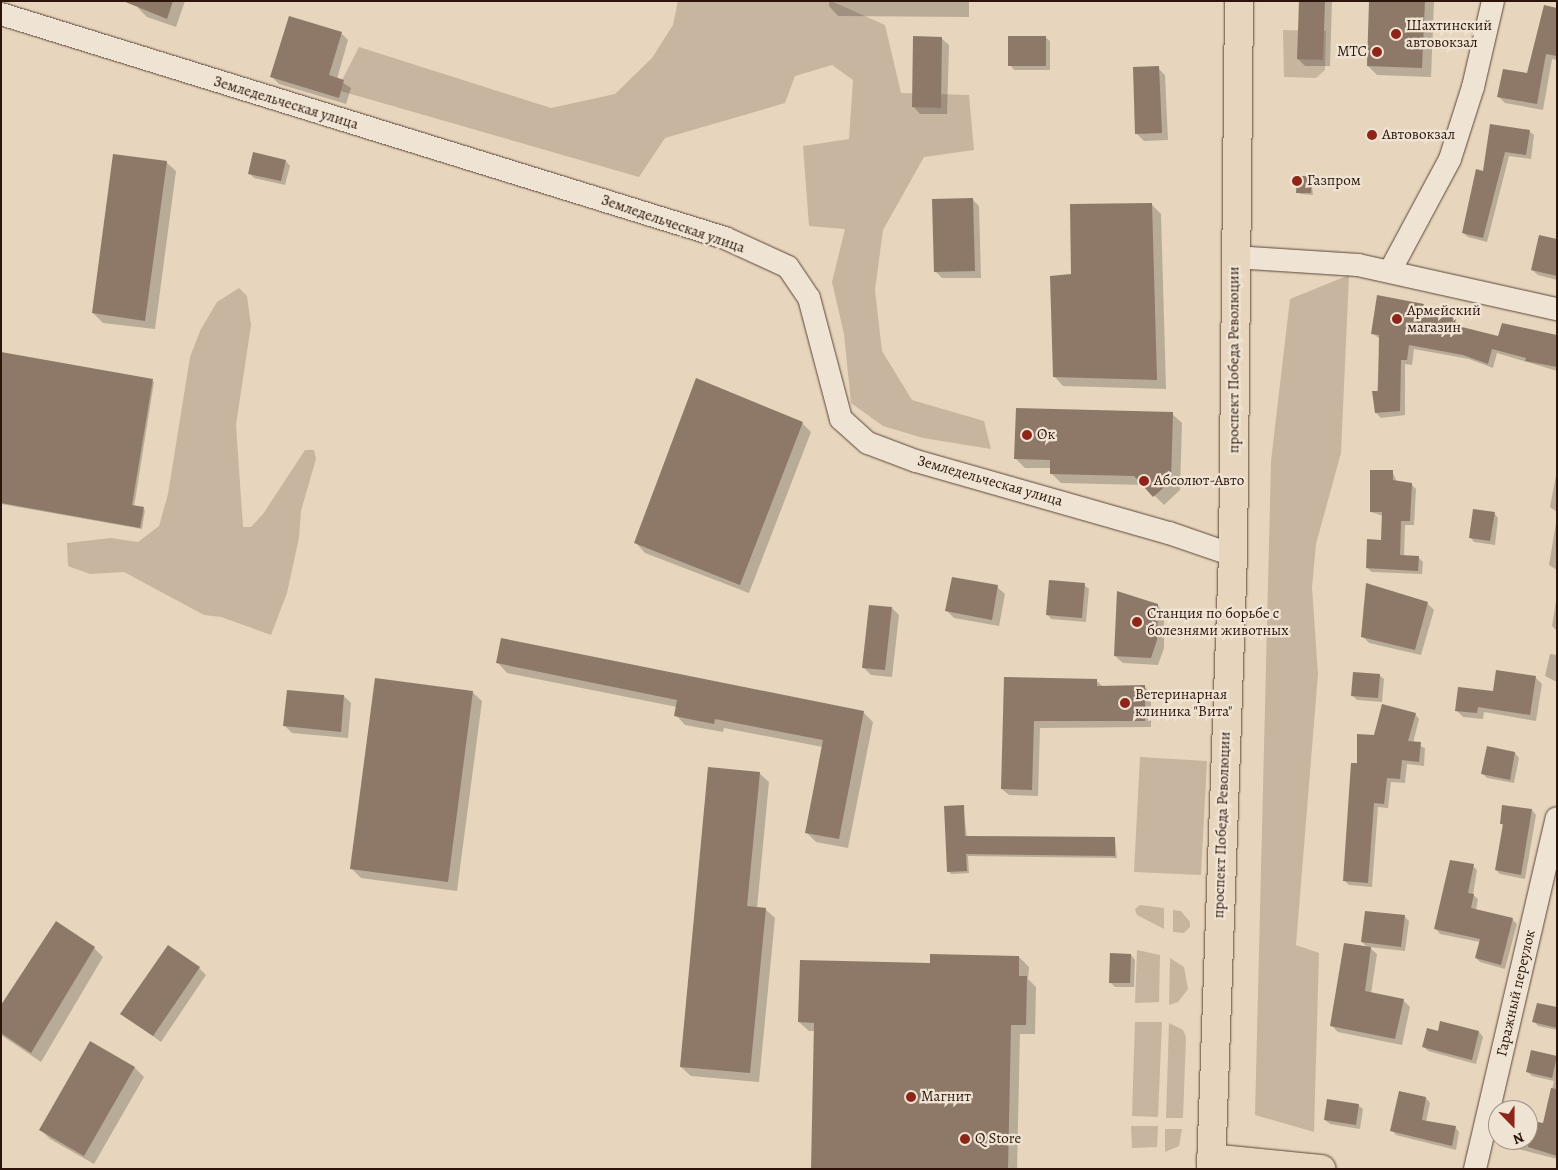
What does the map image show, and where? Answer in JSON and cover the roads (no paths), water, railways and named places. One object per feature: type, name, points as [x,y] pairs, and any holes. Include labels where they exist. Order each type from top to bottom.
[{"type":"main road","name":"проспект Победа Революции","points":[[1211,1163],[1236,401],[1234,257],[1239,1]]},
{"type":"main road","points":[[1211,1163],[1321,1169]]},
{"type":"street","points":[[1390,271],[1450,159],[1473,87],[1494,1]]},
{"type":"street","name":"Земледельческая улица","points":[[1,14],[725,238],[788,267],[809,298],[840,419],[868,443],[916,461],[1169,533],[1232,555]]},
{"type":"street","points":[[1234,257],[1358,265],[1557,309]]},
{"type":"street","name":"Гаражный переулок","points":[[1475,1169],[1557,818]]},
{"type":"place","name":"Шахтинский автовокзал","points":[[1396,34]]},
{"type":"place","name":"МТС","points":[[1377,52]]},
{"type":"place","name":"Автовокзал","points":[[1372,135]]},
{"type":"place","name":"Газпром","points":[[1297,181]]},
{"type":"place","name":"Армейский магазин","points":[[1397,319]]},
{"type":"place","name":"Ок","points":[[1027,435]]},
{"type":"place","name":"Абсолют-Авто","points":[[1144,481]]},
{"type":"place","name":"Станция по борьбе с болезнями животных","points":[[1137,622]]},
{"type":"place","name":"Ветеринарная клиника \"Вита\"","points":[[1125,703]]},
{"type":"place","name":"Магнит","points":[[911,1097]]},
{"type":"place","name":"Q Store","points":[[965,1139]]}]
